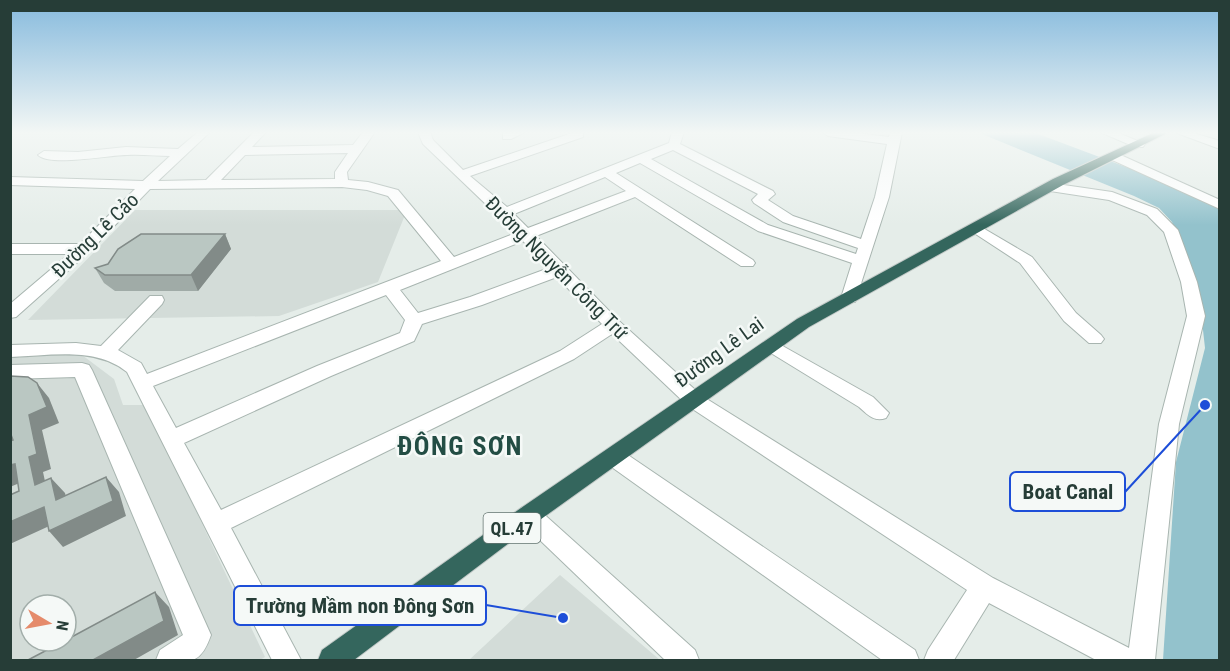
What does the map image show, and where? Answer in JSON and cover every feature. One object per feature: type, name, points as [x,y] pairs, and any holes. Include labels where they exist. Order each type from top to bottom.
[{"type":"highway","name":"Đường Lê Lai","points":[[332,660],[530,515],[803,323],[1054,185],[1099,163]]},
{"type":"street","name":"Đường Lê Cảo","points":[[10,313],[84,249],[170,163]]},
{"type":"street","points":[[210,184],[229,163]]},
{"type":"street","points":[[342,183],[341,171],[347,163]]},
{"type":"street","name":"Đường Nguyễn Công Trứ","points":[[452,163],[461,175],[505,213],[613,325],[695,401],[984,587],[1123,660]]},
{"type":"street","points":[[461,175],[495,163]]},
{"type":"street","points":[[505,213],[627,163]]},
{"type":"street","points":[[649,163],[763,228],[861,261]]},
{"type":"street","points":[[718,163],[768,194],[759,200],[788,219],[866,246]]},
{"type":"street","points":[[849,298],[889,163]]},
{"type":"street","points":[[1126,163],[1220,205]]},
{"type":"street","points":[[606,172],[747,263]]},
{"type":"street","points":[[10,181],[146,185],[342,183],[368,186],[393,193],[451,263]]},
{"type":"street","points":[[1054,185],[1112,196],[1152,212],[1171,230],[1190,282],[1196,316],[1169,424],[1141,660]]},
{"type":"street","points":[[142,383],[636,192]]},
{"type":"street","points":[[976,228],[1026,260],[1070,317],[1095,339]]},
{"type":"street","points":[[10,249],[84,249]]},
{"type":"street","points":[[414,320],[485,298],[560,270]]},
{"type":"street","points":[[389,287],[414,320]]},
{"type":"street","points":[[106,352],[156,300]]},
{"type":"street","points":[[173,439],[324,371],[408,337],[414,320]]},
{"type":"street","points":[[216,524],[567,355],[613,325]]},
{"type":"street","points":[[772,346],[866,402],[879,413]]},
{"type":"street","points":[[10,351],[93,350],[126,358],[135,368],[287,660]]},
{"type":"street","points":[[10,372],[82,370],[197,635],[193,646],[170,660]]},
{"type":"street","points":[[614,457],[905,660]]},
{"type":"street","points":[[530,515],[685,660]]},
{"type":"street","points":[[938,660],[984,587]]},
{"type":"shaded area","points":[[135,210],[407,210],[378,282],[279,316],[28,320]]},
{"type":"shaded area","points":[[10,355],[82,355],[114,379],[123,405],[146,405],[265,657],[260,660],[11,660]]},
{"type":"shaded area","points":[[560,575],[660,660],[469,660]]},
{"type":"water","points":[[1054,163],[1116,163],[1166,182],[1219,208],[1219,660],[1163,660],[1176,462],[1205,348],[1200,303],[1189,261],[1172,222],[1159,208]]},
{"type":"building","points":[[141,234],[225,234],[191,275],[105,275],[95,268],[108,264],[118,249]]},
{"type":"building","points":[[10,376],[28,377],[37,383],[47,407],[29,415],[37,454],[29,457],[35,485],[51,478],[56,500],[106,477],[113,501],[49,531],[44,507],[10,522],[10,495],[19,491],[15,464],[10,465],[10,441],[13,440],[10,432]]},
{"type":"building","points":[[155,592],[164,621],[93,660],[28,660],[41,653],[78,653],[78,634]]},
{"type":"place","name":"Boat Canal","points":[[1205,405]]},
{"type":"place","name":"Trường Mầm non Đông Sơn","points":[[563,618]]},
{"type":"district","name":"ĐÔNG SƠN","points":[[460,446]]}]
